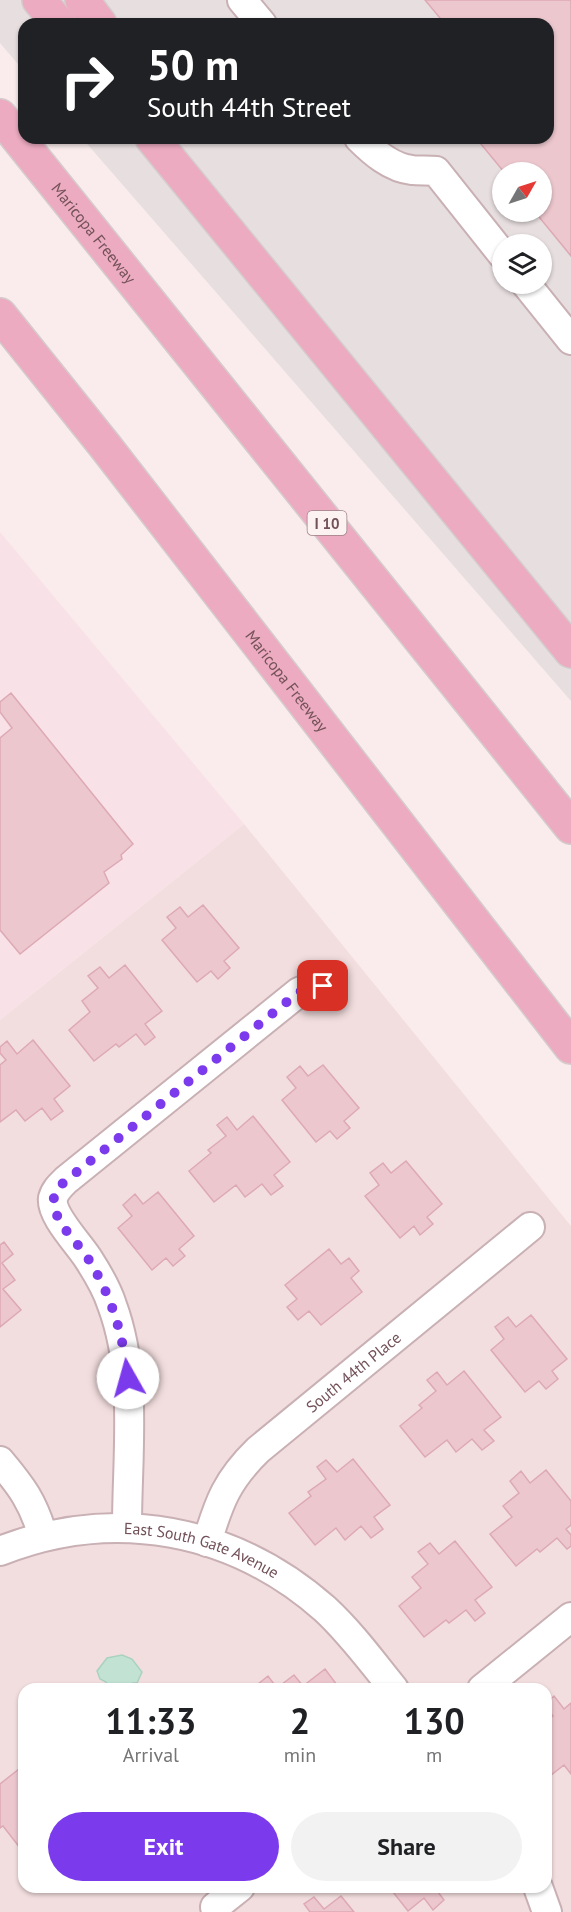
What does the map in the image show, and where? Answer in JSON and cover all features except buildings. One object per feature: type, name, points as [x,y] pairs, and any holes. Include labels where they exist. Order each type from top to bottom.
[{"type":"highway","points":[[39,0],[54,18]]},
{"type":"highway","points":[[82,0],[96,18]]},
{"type":"highway","name":"Maricopa Freeway","points":[[0,117],[18,139]]},
{"type":"highway","name":"Maricopa Freeway","points":[[22,144],[571,827]]},
{"type":"highway","points":[[157,144],[571,651]]},
{"type":"highway","points":[[185,144],[292,310]]},
{"type":"highway","name":"Maricopa Freeway","points":[[0,315],[105,446],[571,1047]]},
{"type":"street","points":[[242,0],[257,18]]},
{"type":"street","points":[[365,144],[399,167],[413,171],[436,171],[492,241]]},
{"type":"street","points":[[534,294],[571,340]]},
{"type":"street","name":"East South Gate Avenue","points":[[323,986],[311,987],[299,992],[66,1180],[57,1188],[53,1199],[55,1211],[61,1222],[90,1261],[112,1303],[125,1350],[129,1410],[127,1527],[207,1542],[256,1563],[304,1592],[344,1628],[389,1683]]},
{"type":"street","name":"South 44th Place","points":[[207,1542],[229,1483],[258,1450],[530,1227]]},
{"type":"street","points":[[0,1461],[30,1500],[37,1514],[43,1536]]},
{"type":"street","points":[[0,1551],[43,1536],[97,1528],[127,1527]]},
{"type":"street","points":[[489,1683],[571,1617]]},
{"type":"street","points":[[215,1907],[232,1893]]},
{"type":"street","points":[[540,1893],[547,1912]]},
{"type":"shaded area","points":[[0,0],[571,0],[571,701],[87,144],[554,144],[554,18],[18,18],[18,64],[0,43]]},
{"type":"shaded area","points":[[0,532],[244,824],[0,1020]]},
{"type":"shaded area","points":[[244,824],[571,1226],[571,1912],[0,1912],[0,1020]]},
{"type":"shaded area","points":[[122,1655],[132,1659],[142,1672],[137,1683],[106,1683],[100,1679],[97,1671],[107,1658]]},
{"type":"route","points":[[128,1378],[125,1350],[112,1303],[90,1261],[55,1211],[53,1199],[57,1188],[299,992],[311,987],[323,986]]}]
